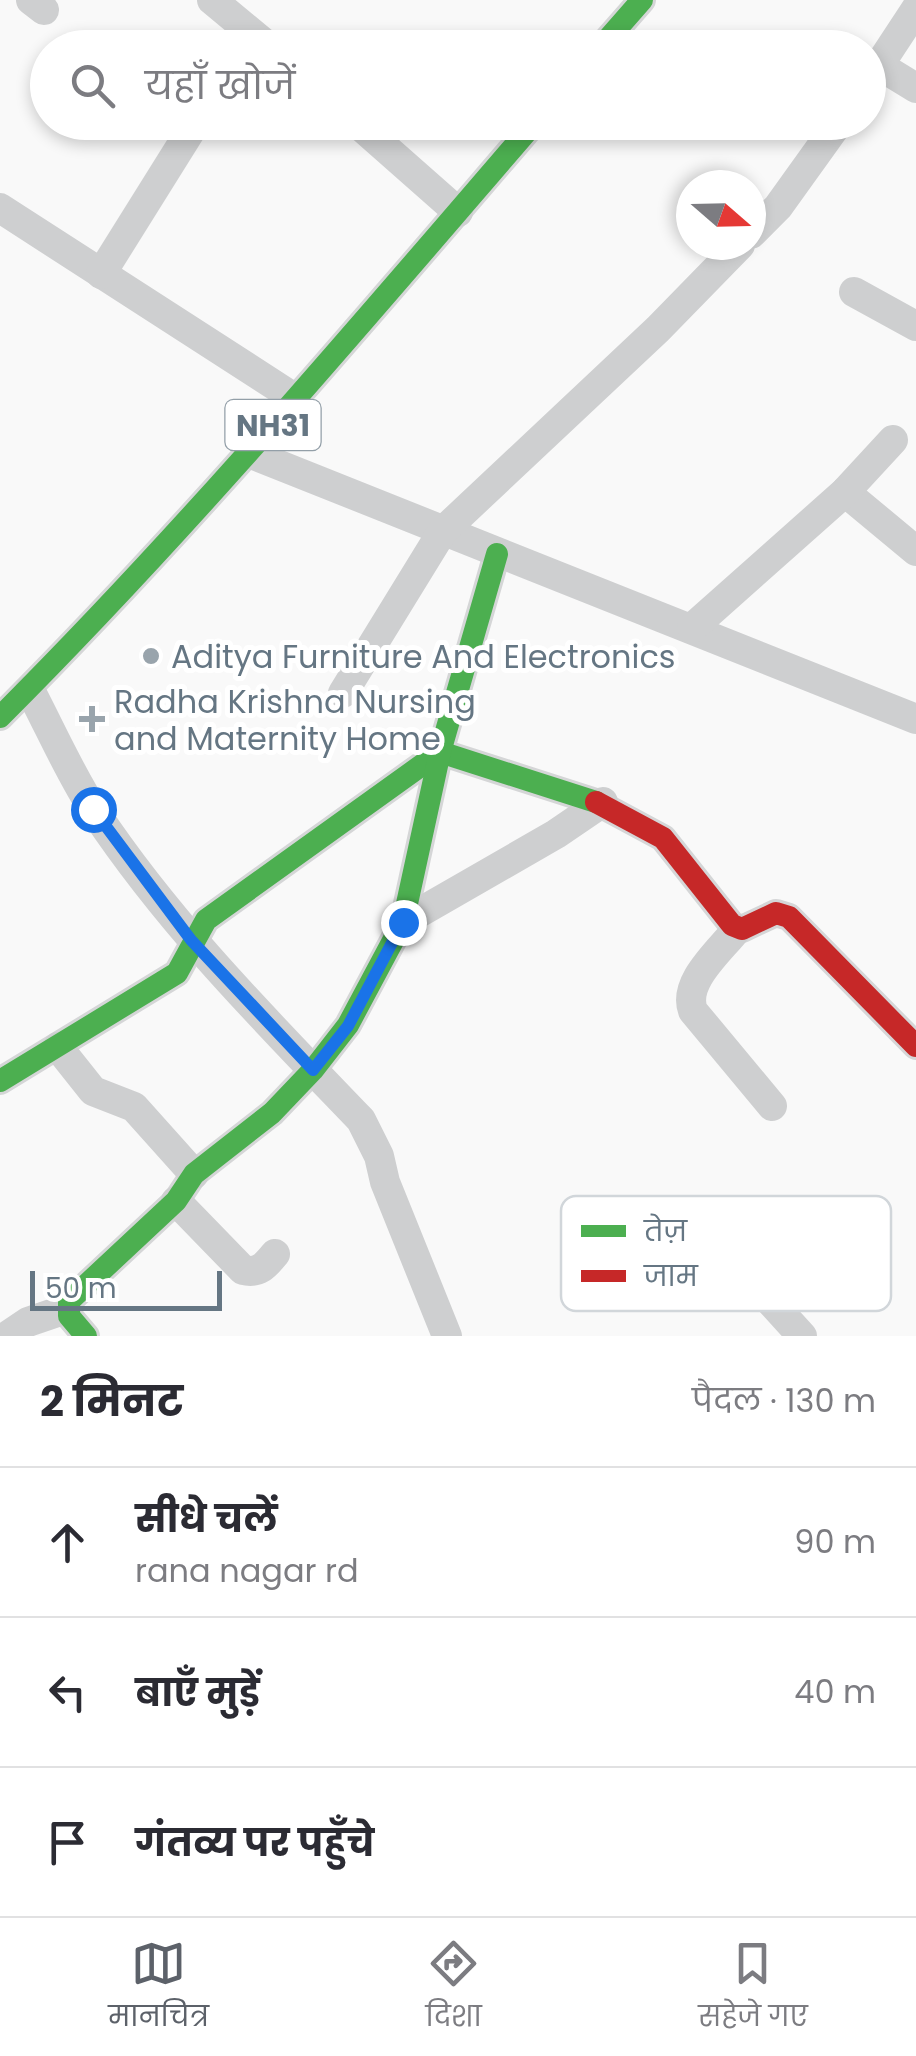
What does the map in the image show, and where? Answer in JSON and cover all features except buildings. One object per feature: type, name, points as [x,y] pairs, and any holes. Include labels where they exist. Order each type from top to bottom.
[{"type":"main road","points":[[616,30],[642,0]]},
{"type":"main road","name":"NH31","points":[[0,717],[30,690],[249,453],[520,140]]},
{"type":"main road","points":[[86,1336],[68,1318],[66,1310],[76,1293],[176,1201],[194,1174],[272,1113],[313,1070],[348,1026],[403,922],[440,752],[497,554]]},
{"type":"main road","points":[[440,752],[603,802],[663,838],[738,929],[776,913],[789,918],[916,1046]]},
{"type":"main road","points":[[0,1081],[177,973],[190,957],[191,940],[206,920],[440,752]]},
{"type":"street","points":[[225,4],[246,30]]},
{"type":"street","points":[[886,48],[905,8]]},
{"type":"street","points":[[886,78],[916,88]]},
{"type":"street","points":[[100,274],[185,140]]},
{"type":"street","points":[[376,140],[458,212]]},
{"type":"street","points":[[766,219],[826,140]]},
{"type":"street","points":[[0,208],[296,399]]},
{"type":"street","points":[[343,693],[442,532],[658,329],[725,260]]},
{"type":"street","points":[[854,292],[916,326]]},
{"type":"street","points":[[692,628],[845,492],[893,440]]},
{"type":"street","points":[[249,453],[916,720]]},
{"type":"street","points":[[845,492],[916,551]]},
{"type":"street","points":[[30,690],[93,809],[191,940],[361,1120],[446,1336]]},
{"type":"street","points":[[403,922],[539,844],[603,802]]},
{"type":"street","points":[[738,929],[693,984],[689,1000],[693,1011],[772,1106]]},
{"type":"street","points":[[58,1047],[93,1091],[142,1114],[194,1174]]},
{"type":"street","points":[[176,1201],[243,1270],[263,1268],[276,1254]]},
{"type":"street","points":[[7,1336],[28,1322],[66,1310]]},
{"type":"street","points":[[779,1311],[802,1336]]},
{"type":"traffic: fast","points":[[616,30],[642,0]]},
{"type":"traffic: fast","points":[[0,717],[206,499],[519,140]]},
{"type":"traffic: fast","points":[[86,1336],[69,1316],[69,1301],[176,1201],[194,1174],[272,1113],[313,1070],[348,1025],[403,922],[440,752],[497,554]]},
{"type":"traffic: fast","points":[[0,1081],[177,973],[206,920],[440,752],[596,802]]},
{"type":"traffic: jam","points":[[596,802],[663,838],[732,925],[742,929],[776,913],[789,917],[916,1046]]},
{"type":"place","name":"Aditya Furniture And Electronics","points":[[151,656]]},
{"type":"place","name":"Radha Krishna Nursing and Maternity Home","points":[[92,719]]},
{"type":"route","points":[[93,809],[191,940],[313,1070],[348,1026],[403,922]]}]
